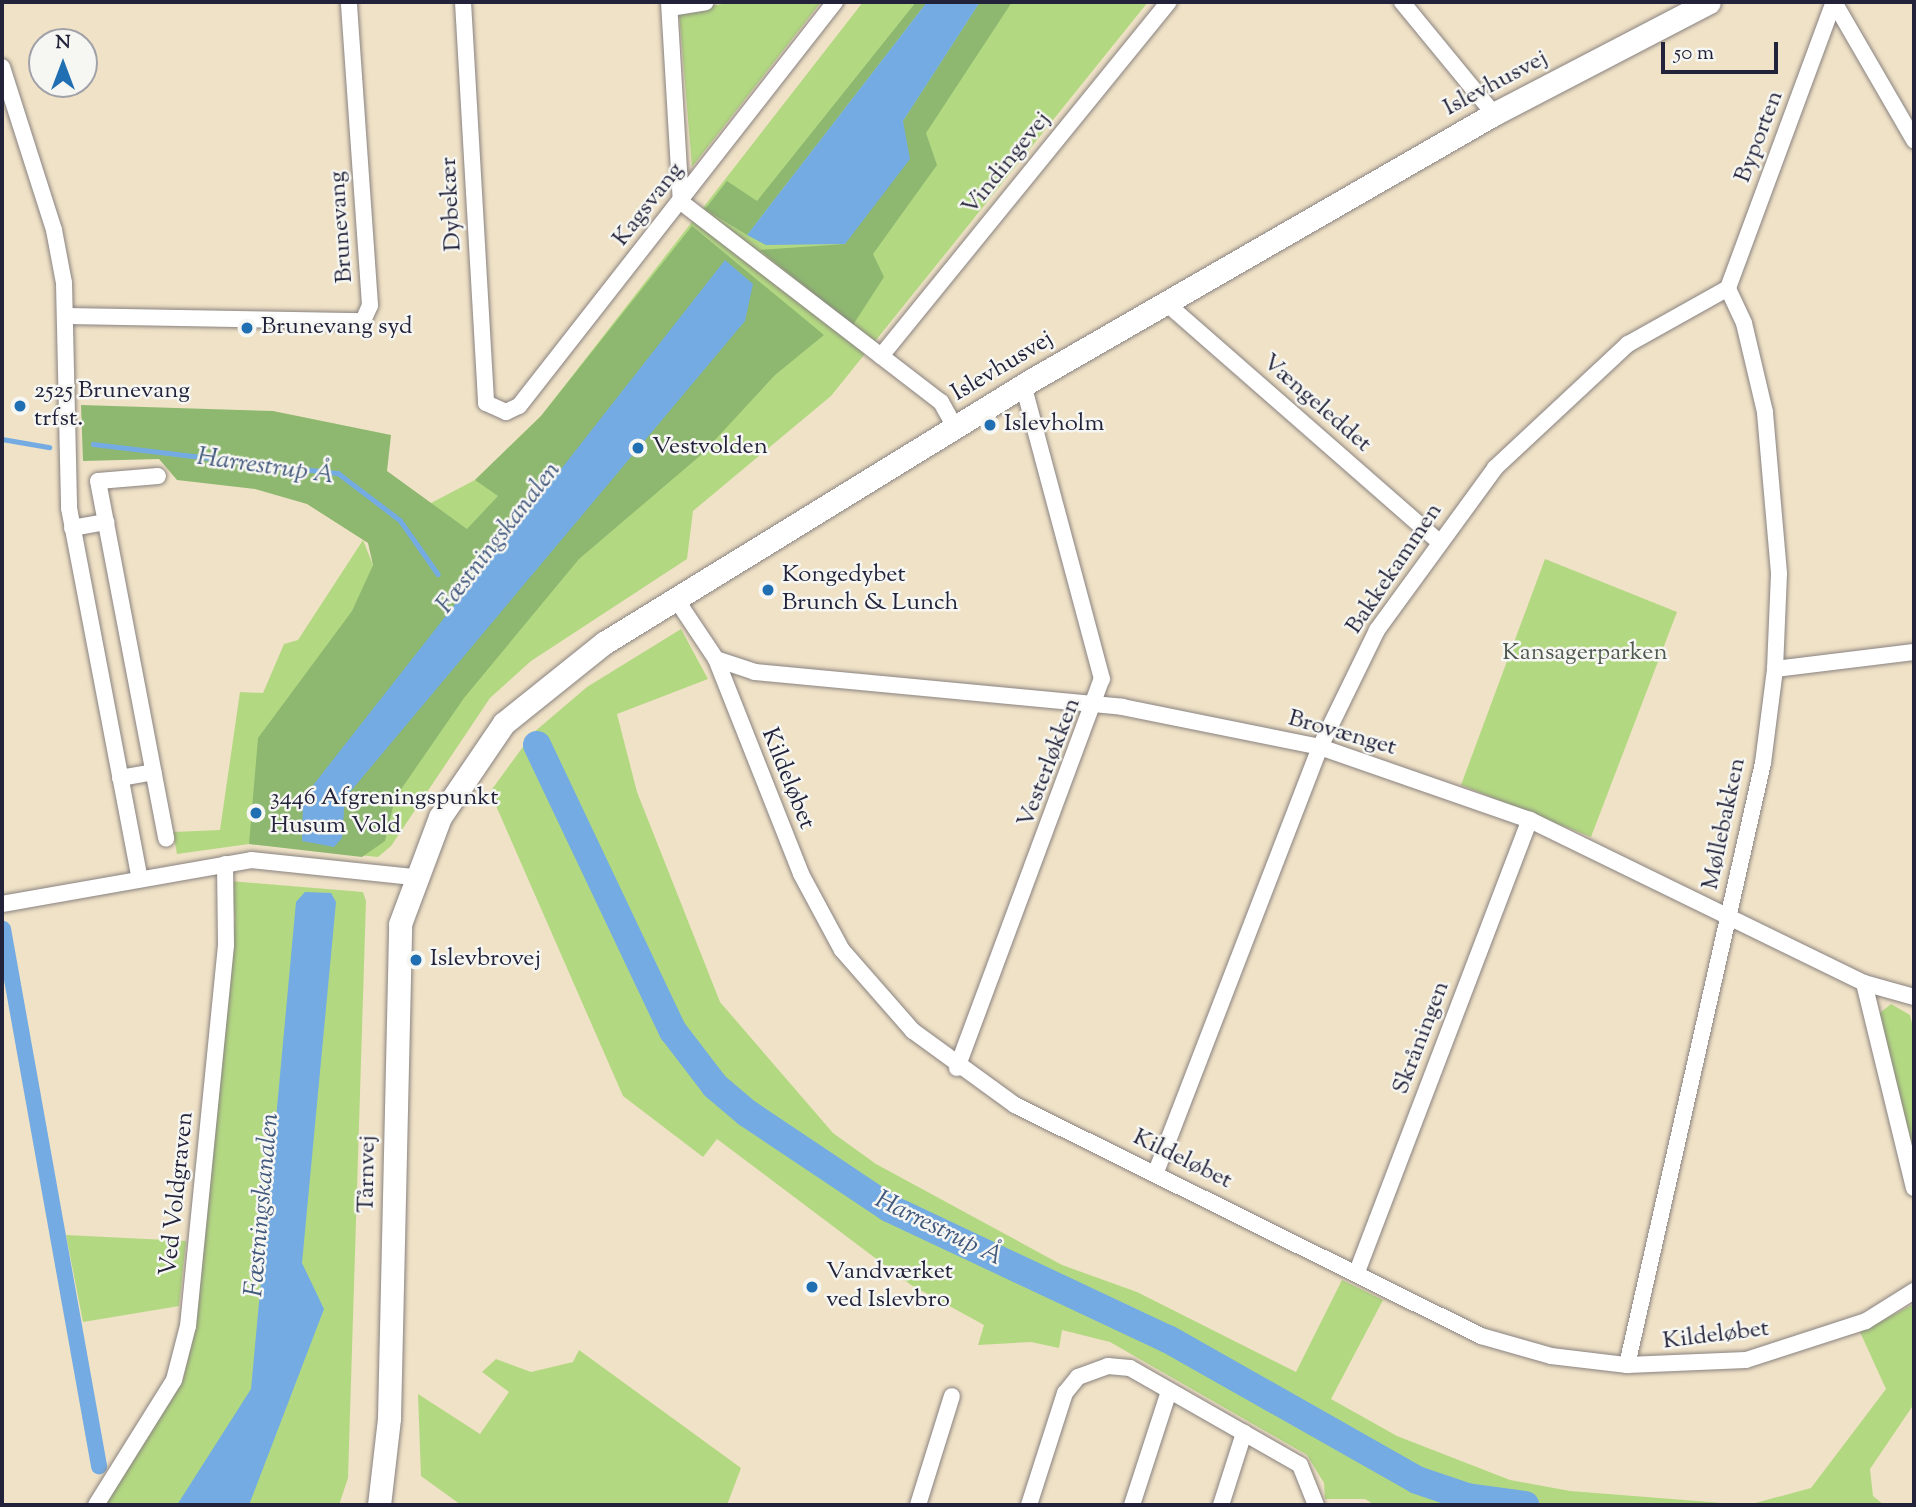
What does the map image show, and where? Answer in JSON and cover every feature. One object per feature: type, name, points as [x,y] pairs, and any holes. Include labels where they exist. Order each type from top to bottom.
[{"type":"street","name":"Brunevang","points":[[67,316],[363,321],[370,305],[349,2]]},
{"type":"street","name":"Dybekær","points":[[463,2],[486,403]]},
{"type":"street","points":[[706,2],[669,5],[681,201],[736,248],[942,402],[955,427]]},
{"type":"street","name":"Kagsvang","points":[[486,403],[506,412],[519,406],[835,2]]},
{"type":"street","name":"Vindingevej","points":[[881,356],[1169,2]]},
{"type":"street","points":[[1402,2],[1494,114]]},
{"type":"street","name":"Islevhusvej","points":[[413,877],[458,783],[504,723],[560,672],[1023,385],[1165,302],[1494,114],[1709,2]]},
{"type":"street","points":[[1834,2],[1914,140]]},
{"type":"street","name":"Byporten","points":[[1728,288],[1834,2]]},
{"type":"street","points":[[2,68],[54,230],[67,316],[72,528],[140,879]]},
{"type":"street","name":"Bakkekammen","points":[[1156,1172],[1320,747],[1377,630],[1437,540],[1495,468],[1628,344],[1728,288]]},
{"type":"street","name":"Møllebakken","points":[[1626,1366],[1763,763],[1775,669],[1779,573],[1765,412],[1744,323],[1728,288]]},
{"type":"street","name":"Vængeleddet","points":[[1165,302],[1437,540]]},
{"type":"street","name":"Vesterløkken","points":[[957,1068],[1098,706],[1102,680],[1023,385]]},
{"type":"street","points":[[158,476],[98,481],[166,839]]},
{"type":"street","points":[[72,528],[106,522]]},
{"type":"street","name":"Kildeløbet","points":[[676,599],[716,659],[801,874],[842,950],[912,1031],[957,1068],[1015,1105],[1156,1172],[1481,1336],[1551,1356],[1626,1366],[1757,1357],[1866,1321],[1914,1291]]},
{"type":"street","points":[[1775,669],[1914,652]]},
{"type":"street","name":"Brovænget","points":[[716,659],[755,672],[1098,706],[1320,747],[1530,820],[1864,983],[1914,997]]},
{"type":"street","points":[[120,778],[153,772]]},
{"type":"street","name":"Skråningen","points":[[1357,1272],[1530,820]]},
{"type":"street","points":[[2,904],[225,864],[279,862],[413,877]]},
{"type":"street","name":"Ved Voldgraven","points":[[96,1505],[168,1390],[188,1326],[226,945],[225,864]]},
{"type":"street","name":"Tårnvej","points":[[379,1505],[389,1418],[399,950],[413,877]]},
{"type":"street","points":[[1864,983],[1914,1188]]},
{"type":"street","points":[[1029,1505],[1065,1393],[1078,1377],[1108,1366],[1130,1368],[1300,1465],[1316,1505]]},
{"type":"street","points":[[1132,1505],[1169,1391]]},
{"type":"street","points":[[918,1505],[953,1396]]},
{"type":"street","points":[[1221,1505],[1244,1433]]},
{"type":"street","name":"Tårnvej","points":[[369,1505],[381,1474]]},
{"type":"green space","points":[[735,2],[821,2],[692,167],[679,11]]},
{"type":"green space","name":"Vestvolden","points":[[863,2],[1148,2],[831,396],[693,511],[687,559],[531,661],[490,698],[391,846],[378,857],[249,844],[177,854],[173,832],[220,830],[240,692],[263,693],[284,644],[298,640],[363,540],[373,565],[355,607],[431,503],[475,480],[541,416]]},
{"type":"green space","points":[[916,2],[927,2],[747,235],[705,209],[727,181],[757,201]]},
{"type":"green space","points":[[980,2],[1012,2],[926,133],[937,165],[873,254],[884,277],[853,325],[760,250],[845,244],[903,121]]},
{"type":"green space","points":[[692,226],[824,335],[775,375],[701,455],[579,559],[464,698],[395,798],[385,841],[362,857],[249,844],[258,738],[352,611],[373,565],[368,543],[307,504],[255,489],[177,480],[159,459],[83,461],[81,405],[273,411],[391,435],[387,471],[467,529],[498,496],[475,480],[541,416]]},
{"type":"green space","name":"Kansagerparken","points":[[1545,559],[1677,612],[1591,837],[1461,785]]},
{"type":"green space","points":[[681,629],[708,679],[617,714],[637,792],[720,1002],[833,1133],[876,1164],[1062,1265],[1137,1292],[1296,1372],[1342,1280],[1383,1300],[1331,1399],[1397,1436],[1510,1480],[1570,1491],[1748,1505],[1375,1505],[1365,1499],[1325,1499],[1324,1483],[1307,1455],[1110,1342],[1062,1330],[1059,1348],[1031,1342],[978,1345],[984,1325],[911,1285],[717,1139],[703,1157],[623,1096],[490,792],[533,733],[587,687]]},
{"type":"green space","points":[[229,881],[363,892],[366,901],[348,1478],[339,1505],[104,1505],[183,1380],[195,1329],[235,917]]},
{"type":"green space","points":[[1891,1004],[1910,1015],[1914,1032],[1914,1167],[1876,1016]]},
{"type":"green space","points":[[66,1235],[186,1241],[179,1306],[83,1322]]},
{"type":"green space","points":[[1914,1304],[1914,1404],[1870,1469],[1873,1496],[1884,1505],[1748,1505],[1811,1488],[1886,1389],[1860,1332]]},
{"type":"green space","points":[[579,1350],[741,1468],[727,1505],[461,1505],[421,1476],[418,1394],[480,1434],[509,1392],[482,1372],[496,1359],[531,1372],[573,1362]]},
{"type":"water","points":[[927,2],[980,2],[903,121],[910,159],[845,244],[766,245],[747,235]]},
{"type":"water","points":[[725,260],[753,284],[745,321],[345,798],[342,838],[334,847],[302,841],[303,798]]},
{"type":"water","points":[[305,892],[331,893],[336,902],[302,1263],[324,1309],[249,1505],[177,1505],[251,1389],[296,902]]},
{"type":"waterway","name":"Harrestrup Å","points":[[2,439],[49,447]]},
{"type":"waterway","name":"Harrestrup Å","points":[[93,444],[338,473],[400,520],[438,574]]},
{"type":"waterway","name":"Harrestrup Å","points":[[537,745],[673,1031],[715,1086],[747,1113],[889,1208],[1168,1339],[1417,1480],[1467,1497],[1525,1505]]},
{"type":"waterway","points":[[3,929],[99,1466]]},
{"type":"place","name":"Brunevang syd","points":[[247,328]]},
{"type":"place","name":"2525 Brunevang trfst.","points":[[20,406]]},
{"type":"place","name":"Islevholm","points":[[990,425]]},
{"type":"place","name":"Vestvolden","points":[[638,448]]},
{"type":"place","name":"Kongedybet Brunch & Lunch","points":[[768,590]]},
{"type":"place","name":"3446 Afgreningspunkt Husum Vold","points":[[256,813]]},
{"type":"place","name":"Islevbrovej","points":[[416,960]]},
{"type":"place","name":"Vandværket ved Islevbro","points":[[812,1287]]},
{"type":"water label","name":"Fæstningskanalen","points":[[499,538]]},
{"type":"water label","name":"Fæstningskanalen","points":[[263,1205]]}]
